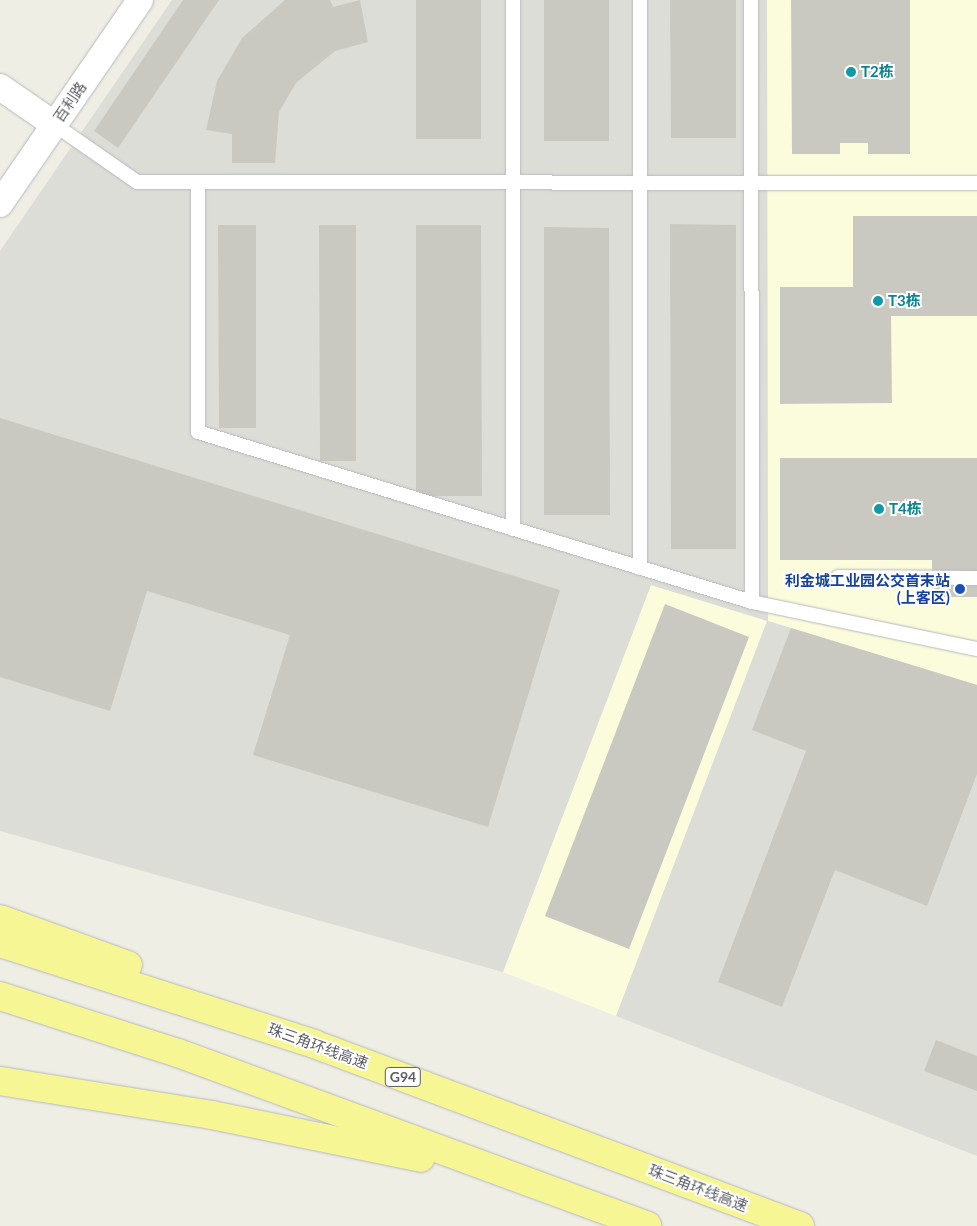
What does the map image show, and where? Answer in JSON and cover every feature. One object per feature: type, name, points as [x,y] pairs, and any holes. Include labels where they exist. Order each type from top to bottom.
[{"type":"highway","points":[[0,919],[93,950],[314,1044]]},
{"type":"highway","name":"珠三角环线高速","points":[[0,944],[314,1044],[800,1226]]},
{"type":"highway","points":[[0,996],[178,1053],[647,1226]]},
{"type":"highway","points":[[0,1081],[212,1115],[513,1177]]},
{"type":"street","name":"百利路","points":[[0,204],[140,0]]},
{"type":"street","points":[[0,87],[55,124]]},
{"type":"lane","points":[[513,0],[513,529]]},
{"type":"lane","points":[[640,0],[640,568]]},
{"type":"lane","points":[[752,0],[752,602]]},
{"type":"lane","points":[[55,124],[137,182],[977,183]]},
{"type":"lane","points":[[198,182],[198,432],[752,602],[977,649]]},
{"type":"lane","points":[[838,577],[977,578]]},
{"type":"shaded area","points":[[172,0],[767,0],[768,621],[977,685],[977,1156],[616,1016],[767,621],[651,585],[503,972],[0,831],[0,251]]},
{"type":"shaded area","points":[[767,0],[977,0],[977,685],[768,621]]},
{"type":"shaded area","points":[[651,585],[768,621],[616,1016],[503,972]]},
{"type":"building","points":[[183,0],[219,0],[118,148],[94,131]]},
{"type":"building","points":[[285,0],[330,0],[333,7],[360,0],[368,42],[335,51],[296,83],[279,112],[275,163],[232,163],[232,134],[206,130],[217,81],[242,38]]},
{"type":"building","points":[[416,0],[481,0],[481,139],[416,139]]},
{"type":"building","points":[[544,0],[609,0],[609,141],[544,141]]},
{"type":"building","points":[[670,0],[736,0],[736,138],[671,138]]},
{"type":"building","name":"T2栋","points":[[791,0],[910,0],[910,154],[868,154],[868,143],[840,143],[840,154],[792,154]]},
{"type":"building","name":"T3栋","points":[[853,216],[977,216],[977,316],[891,316],[892,403],[780,404],[780,287],[853,287]]},
{"type":"building","points":[[670,224],[736,225],[736,549],[671,549]]},
{"type":"building","points":[[218,225],[256,225],[256,428],[219,428]]},
{"type":"building","points":[[319,225],[356,225],[356,461],[320,461]]},
{"type":"building","points":[[416,225],[481,225],[482,496],[416,496]]},
{"type":"building","points":[[544,227],[609,228],[610,515],[544,515]]},
{"type":"building","points":[[0,418],[560,590],[488,827],[253,755],[290,635],[147,591],[110,711],[0,677]]},
{"type":"building","name":"T4栋","points":[[780,458],[977,458],[977,597],[932,597],[932,560],[780,560]]},
{"type":"building","points":[[665,604],[749,637],[629,949],[545,916]]},
{"type":"building","points":[[791,628],[977,685],[977,774],[927,906],[835,870],[782,1007],[718,982],[806,751],[752,730]]},
{"type":"building","points":[[936,1040],[977,1056],[977,1091],[924,1071]]},
{"type":"place","name":"T2栋","points":[[851,72]]},
{"type":"place","name":"T3栋","points":[[878,301]]},
{"type":"place","name":"T4栋","points":[[879,509]]},
{"type":"place","name":"利金城工业园公交首末站 (上客区)","points":[[960,589]]}]
